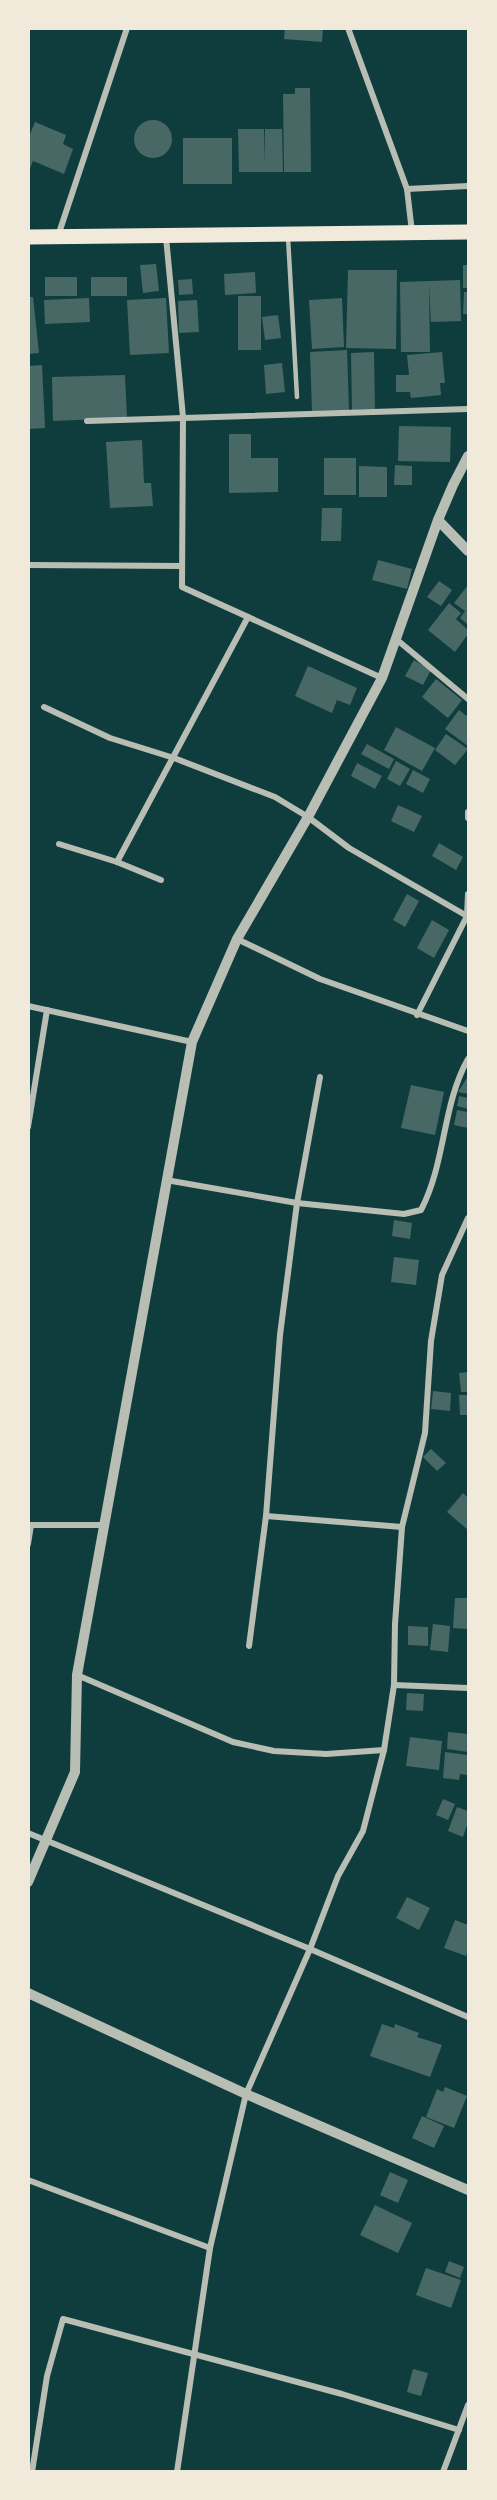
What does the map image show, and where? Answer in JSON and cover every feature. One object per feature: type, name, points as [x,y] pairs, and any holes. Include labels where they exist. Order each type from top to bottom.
[{"type":"main road","points":[[28,237],[468,232]]},
{"type":"street","points":[[58,237],[127,28]]},
{"type":"street","points":[[348,28],[407,189],[412,232]]},
{"type":"street","points":[[407,189],[468,186]]},
{"type":"street","points":[[166,237],[183,417],[183,587],[382,678]]},
{"type":"street","points":[[87,421],[468,409]]},
{"type":"street","points":[[28,1882],[75,1772],[77,1675],[192,1042],[237,939],[308,817],[382,678],[438,520],[468,456]]},
{"type":"street","points":[[438,520],[468,551]]},
{"type":"street","points":[[28,565],[183,566]]},
{"type":"street","points":[[117,862],[248,617]]},
{"type":"street","points":[[396,639],[468,699]]},
{"type":"street","points":[[44,707],[110,738],[174,758],[275,797],[308,817],[349,848],[467,916]]},
{"type":"street","points":[[468,812],[468,818]]},
{"type":"street","points":[[58,844],[117,862],[161,880]]},
{"type":"street","points":[[417,1015],[467,916],[468,894]]},
{"type":"street","points":[[237,939],[320,979],[417,1015],[468,1031]]},
{"type":"street","points":[[28,1006],[192,1042]]},
{"type":"street","points":[[28,1126],[47,1010]]},
{"type":"street","points":[[166,1180],[297,1203],[404,1214],[421,1210],[433,1188],[458,1078],[468,1059]]},
{"type":"street","points":[[249,1646],[266,1516],[280,1335],[297,1203],[320,1077]]},
{"type":"street","points":[[177,2472],[210,2248],[246,2094],[310,1949],[338,1876],[363,1831],[384,1750],[394,1685],[395,1624],[402,1527],[425,1433],[431,1341],[442,1275],[468,1218]]},
{"type":"street","points":[[266,1516],[402,1527]]},
{"type":"street","points":[[28,1544],[30,1525],[104,1525]]},
{"type":"street","points":[[77,1675],[233,1742],[284,1752],[326,1754],[384,1750]]},
{"type":"street","points":[[394,1685],[468,1688]]},
{"type":"street","points":[[28,1833],[468,2017]]},
{"type":"street","points":[[28,1994],[246,2094],[468,2190]]},
{"type":"street","points":[[28,2180],[210,2248]]},
{"type":"street","points":[[32,2472],[47,2376],[63,2319],[342,2394],[459,2430]]},
{"type":"street","points":[[443,2472],[468,2410]]},
{"type":"lane","points":[[288,234],[297,397]]},
{"type":"building","points":[[285,28],[323,28],[322,42],[284,39]]},
{"type":"building","points":[[295,88],[310,88],[311,172],[284,172],[283,94],[295,94]]},
{"type":"building","points":[[153,120],[167,125],[172,139],[167,153],[153,158],[139,153],[134,139],[139,125]]},
{"type":"building","points":[[35,122],[66,135],[63,144],[73,149],[64,174],[33,161],[28,173],[28,139]]},
{"type":"building","points":[[238,129],[264,129],[265,164],[265,129],[282,129],[283,172],[239,172]]},
{"type":"building","points":[[183,138],[232,138],[232,184],[183,184]]},
{"type":"building","points":[[156,264],[159,291],[143,293],[140,265]]},
{"type":"building","points":[[463,265],[468,265],[468,288],[463,288]]},
{"type":"building","points":[[348,270],[397,270],[396,349],[346,348]]},
{"type":"building","points":[[255,272],[256,293],[225,295],[224,274]]},
{"type":"building","points":[[45,277],[77,277],[77,296],[45,296]]},
{"type":"building","points":[[91,277],[127,277],[127,296],[91,296]]},
{"type":"building","points":[[192,279],[193,294],[179,295],[178,280]]},
{"type":"building","points":[[460,280],[461,321],[431,322],[429,285],[430,352],[401,352],[400,282]]},
{"type":"building","points":[[464,292],[468,292],[468,314],[463,314]]},
{"type":"building","points":[[238,296],[261,296],[261,350],[238,350]]},
{"type":"building","points":[[28,297],[33,297],[39,353],[28,354]]},
{"type":"building","points":[[89,298],[90,322],[45,324],[44,300]]},
{"type":"building","points":[[166,298],[169,353],[130,355],[127,300]]},
{"type":"building","points":[[342,298],[344,347],[312,349],[309,300]]},
{"type":"building","points":[[197,300],[199,332],[179,333],[178,301]]},
{"type":"building","points":[[278,315],[281,338],[265,340],[262,317]]},
{"type":"building","points":[[347,350],[349,410],[312,411],[310,352]]},
{"type":"building","points":[[374,352],[375,409],[352,410],[351,353]]},
{"type":"building","points":[[442,352],[445,383],[440,383],[441,395],[411,398],[410,392],[396,392],[396,375],[409,375],[407,355]]},
{"type":"building","points":[[282,363],[285,392],[266,394],[264,365]]},
{"type":"building","points":[[42,365],[45,428],[28,429],[28,366]]},
{"type":"building","points":[[125,375],[127,418],[53,421],[52,377]]},
{"type":"building","points":[[399,426],[451,427],[450,462],[398,461]]},
{"type":"building","points":[[229,434],[251,434],[251,458],[278,458],[278,492],[229,493]]},
{"type":"building","points":[[142,440],[144,483],[151,483],[153,506],[110,508],[106,442]]},
{"type":"building","points":[[324,458],[356,458],[356,495],[324,495]]},
{"type":"building","points":[[395,465],[412,466],[412,485],[394,485]]},
{"type":"building","points":[[359,466],[387,467],[387,497],[359,497]]},
{"type":"building","points":[[322,508],[342,508],[341,541],[321,541]]},
{"type":"building","points":[[378,560],[412,569],[407,589],[372,580]]},
{"type":"building","points":[[439,581],[452,590],[441,606],[427,597]]},
{"type":"building","points":[[468,585],[468,625],[460,618],[465,611],[454,603]]},
{"type":"building","points":[[449,603],[461,613],[456,619],[468,630],[468,634],[455,652],[428,630]]},
{"type":"building","points":[[414,660],[431,670],[423,685],[405,676]]},
{"type":"building","points":[[308,666],[357,688],[350,705],[337,700],[332,713],[295,696]]},
{"type":"building","points":[[436,679],[462,700],[448,718],[422,697]]},
{"type":"building","points":[[459,710],[468,717],[468,746],[445,729]]},
{"type":"building","points":[[396,727],[435,748],[422,771],[384,750]]},
{"type":"building","points":[[446,734],[468,749],[455,765],[435,750]]},
{"type":"building","points":[[367,744],[394,759],[389,769],[361,754]]},
{"type":"building","points":[[396,761],[410,769],[400,786],[387,779]]},
{"type":"building","points":[[357,763],[382,776],[375,789],[351,776]]},
{"type":"building","points":[[413,770],[430,779],[423,793],[406,784]]},
{"type":"building","points":[[398,805],[422,816],[414,832],[391,821]]},
{"type":"building","points":[[439,843],[463,857],[456,870],[432,856]]},
{"type":"building","points":[[407,894],[419,901],[405,927],[393,920]]},
{"type":"building","points":[[432,920],[449,930],[434,958],[417,948]]},
{"type":"building","points":[[468,1076],[468,1094],[458,1092]]},
{"type":"building","points":[[411,1085],[444,1092],[435,1135],[401,1128]]},
{"type":"building","points":[[459,1096],[468,1098],[468,1109],[457,1106]]},
{"type":"building","points":[[457,1110],[468,1112],[468,1128],[454,1125]]},
{"type":"building","points":[[394,1220],[412,1223],[410,1239],[392,1236]]},
{"type":"building","points":[[394,1257],[419,1260],[416,1285],[391,1282]]},
{"type":"building","points":[[468,1372],[468,1392],[461,1392],[459,1373]]},
{"type":"building","points":[[433,1391],[451,1393],[450,1411],[431,1409]]},
{"type":"building","points":[[459,1395],[468,1395],[468,1415],[460,1415]]},
{"type":"building","points":[[431,1449],[446,1463],[437,1471],[423,1457]]},
{"type":"building","points":[[463,1493],[468,1498],[468,1530],[447,1512]]},
{"type":"building","points":[[455,1598],[468,1598],[468,1629],[453,1628]]},
{"type":"building","points":[[433,1624],[450,1626],[448,1652],[430,1650]]},
{"type":"building","points":[[408,1626],[428,1627],[428,1646],[408,1645]]},
{"type":"building","points":[[407,1693],[424,1694],[423,1711],[406,1710]]},
{"type":"building","points":[[448,1732],[468,1734],[468,1752],[447,1749]]},
{"type":"building","points":[[410,1737],[442,1741],[439,1770],[406,1766]]},
{"type":"building","points":[[445,1752],[468,1755],[468,1775],[460,1774],[459,1780],[443,1778]]},
{"type":"building","points":[[443,1799],[455,1804],[448,1820],[436,1815]]},
{"type":"building","points":[[457,1807],[468,1811],[468,1822],[463,1837],[448,1831]]},
{"type":"building","points":[[407,1897],[430,1908],[419,1930],[396,1918]]},
{"type":"building","points":[[455,1920],[468,1925],[466,1956],[444,1948]]},
{"type":"building","points":[[382,2024],[394,2028],[395,2024],[419,2033],[417,2037],[442,2045],[430,2077],[370,2056]]},
{"type":"building","points":[[445,2087],[467,2096],[454,2128],[426,2117],[437,2089],[443,2092]]},
{"type":"building","points":[[422,2116],[444,2126],[434,2148],[412,2138]]},
{"type":"building","points":[[390,2172],[408,2180],[398,2203],[380,2195]]},
{"type":"building","points":[[375,2205],[412,2223],[398,2253],[360,2235]]},
{"type":"building","points":[[449,2261],[464,2267],[460,2278],[445,2272]]},
{"type":"building","points":[[426,2268],[461,2280],[451,2308],[416,2295]]},
{"type":"building","points":[[413,2369],[428,2373],[421,2396],[407,2392]]}]
